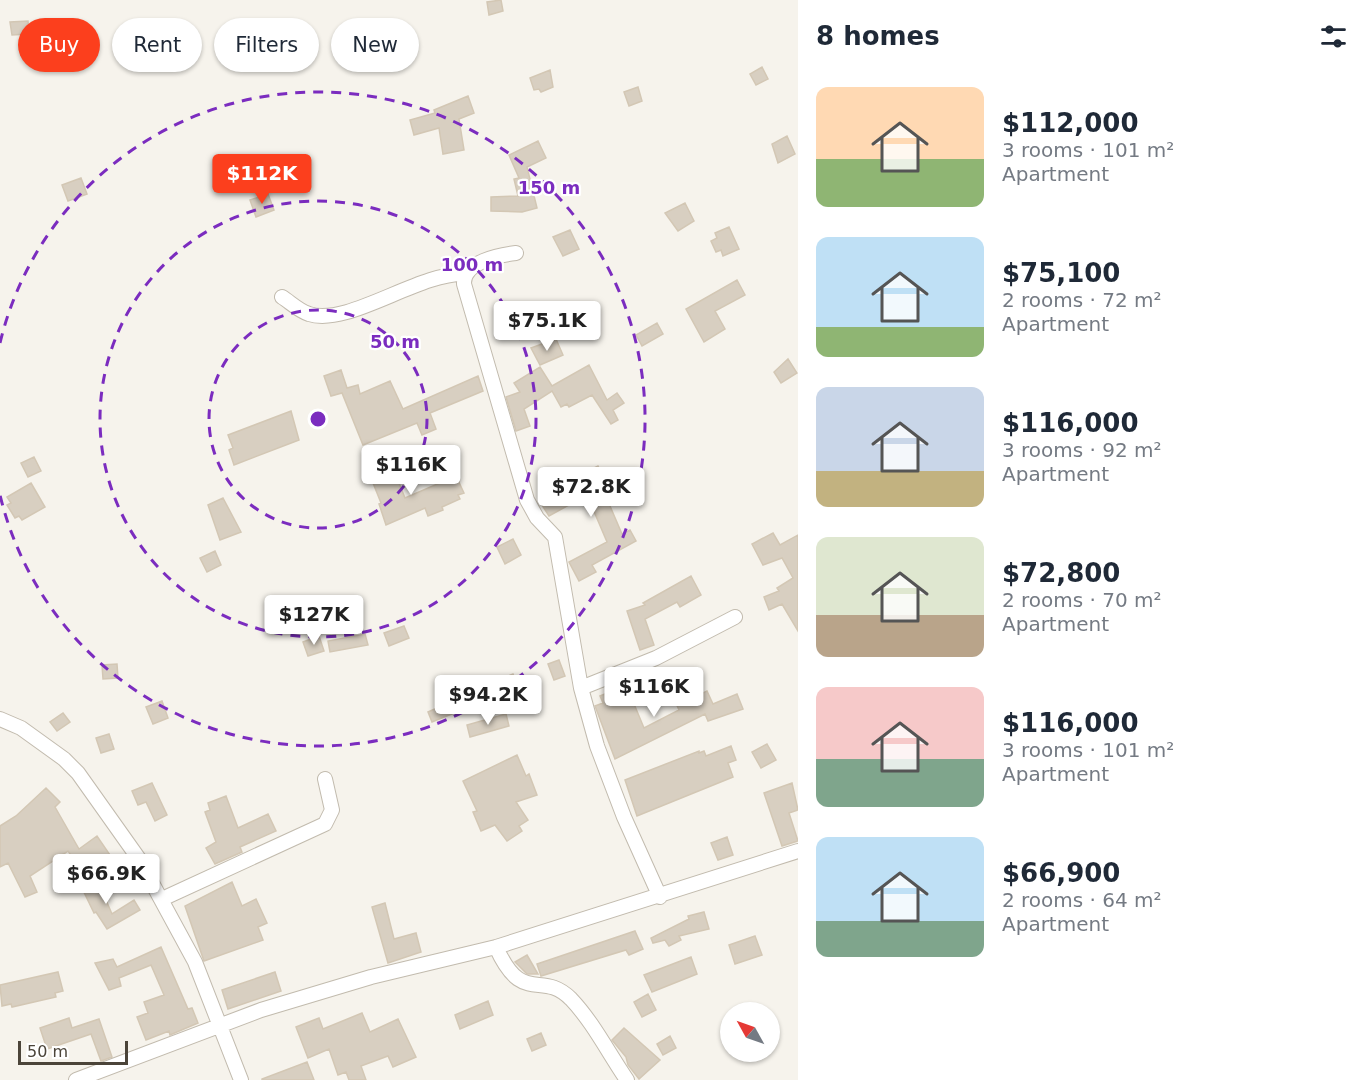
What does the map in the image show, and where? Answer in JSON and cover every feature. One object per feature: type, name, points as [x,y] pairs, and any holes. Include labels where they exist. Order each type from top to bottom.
[{"type":"street","points":[[282,297],[306,313],[321,315],[369,305],[443,275],[465,274],[490,259],[516,253]]},
{"type":"street","points":[[465,274],[466,291],[507,424],[527,500],[537,518],[555,537],[581,688],[609,780],[660,897]]},
{"type":"street","points":[[581,688],[656,658],[735,617]]},
{"type":"street","points":[[0,719],[52,748],[78,773],[139,859],[198,968],[241,1080]]},
{"type":"street","points":[[162,899],[326,824],[332,810],[326,779]]},
{"type":"street","points":[[76,1080],[261,1010],[371,977],[496,947],[660,897],[798,851]]},
{"type":"street","points":[[496,947],[504,966],[518,980],[531,986],[553,988],[572,1000],[627,1080]]},
{"type":"building","points":[[501,0],[503,11],[489,15],[487,2]]},
{"type":"building","points":[[10,22],[18,22],[18,35],[12,35]]},
{"type":"building","points":[[762,67],[768,79],[756,85],[750,74]]},
{"type":"building","points":[[550,70],[553,87],[541,92],[539,89],[534,90],[530,78]]},
{"type":"building","points":[[638,87],[642,101],[629,106],[624,92]]},
{"type":"building","points":[[468,96],[474,113],[459,119],[464,150],[443,154],[439,128],[414,135],[410,120],[435,113],[434,110]]},
{"type":"building","points":[[787,136],[795,154],[778,163],[772,144]]},
{"type":"building","points":[[538,141],[546,158],[527,167],[537,208],[522,212],[491,211],[491,197],[518,196],[514,179],[519,178],[509,155]]},
{"type":"building","points":[[81,178],[87,194],[68,201],[62,185]]},
{"type":"building","points":[[268,194],[274,210],[256,217],[250,200]]},
{"type":"building","points":[[685,203],[694,221],[678,231],[665,213]]},
{"type":"building","points":[[729,227],[739,249],[723,256],[721,250],[716,252],[711,241],[717,238],[715,233]]},
{"type":"building","points":[[570,230],[579,249],[563,256],[553,237]]},
{"type":"building","points":[[737,280],[745,295],[715,311],[725,329],[704,342],[686,309]]},
{"type":"building","points":[[657,323],[663,334],[642,346],[636,335]]},
{"type":"building","points":[[556,339],[563,355],[540,365],[531,348]]},
{"type":"building","points":[[788,359],[797,373],[781,383],[774,372]]},
{"type":"building","points":[[589,365],[607,400],[617,393],[624,403],[613,410],[618,420],[611,424],[592,395],[569,407],[567,404],[561,407],[552,391],[524,409],[530,426],[516,431],[506,397],[520,392],[514,383],[540,367],[552,386]]},
{"type":"building","points":[[341,370],[347,388],[358,385],[360,394],[390,381],[403,409],[478,376],[483,391],[430,413],[436,429],[422,435],[417,423],[363,445],[342,393],[331,396],[324,376]]},
{"type":"building","points":[[291,411],[299,440],[234,465],[229,450],[233,448],[228,435]]},
{"type":"building","points":[[34,457],[41,471],[28,477],[21,463]]},
{"type":"building","points":[[391,463],[405,498],[456,476],[464,493],[458,495],[460,499],[442,507],[443,510],[428,516],[425,508],[386,525],[379,504],[381,503],[369,473]]},
{"type":"building","points":[[598,466],[606,483],[601,485],[622,534],[630,530],[636,541],[592,565],[596,572],[579,581],[569,562],[607,542],[587,495],[549,516],[540,502],[578,476]]},
{"type":"building","points":[[31,483],[45,507],[22,520],[19,516],[15,518],[7,505],[11,503],[7,497]]},
{"type":"building","points":[[223,498],[241,532],[220,540],[208,505]]},
{"type":"building","points":[[773,533],[780,545],[798,535],[798,631],[782,604],[769,610],[764,597],[779,591],[777,588],[793,578],[782,558],[763,565],[752,544]]},
{"type":"building","points":[[513,539],[521,555],[505,564],[497,547]]},
{"type":"building","points":[[215,551],[221,565],[207,572],[200,558]]},
{"type":"building","points":[[691,576],[701,595],[680,607],[677,602],[645,619],[654,645],[640,650],[627,611],[645,605],[643,603]]},
{"type":"building","points":[[404,626],[409,638],[389,646],[384,633]]},
{"type":"building","points":[[365,634],[368,645],[330,652],[328,641]]},
{"type":"building","points":[[319,636],[324,651],[308,656],[303,642]]},
{"type":"building","points":[[559,660],[565,676],[554,680],[548,664]]},
{"type":"building","points":[[117,664],[118,678],[103,679],[102,665]]},
{"type":"building","points":[[513,674],[518,686],[503,692],[498,680]]},
{"type":"building","points":[[456,682],[464,709],[432,722],[428,712],[446,704],[441,687]]},
{"type":"building","points":[[680,686],[687,701],[707,691],[713,704],[737,694],[743,709],[708,721],[705,714],[615,759],[595,706],[603,703],[600,696],[620,688],[622,694],[629,692],[644,728],[679,710],[670,690]]},
{"type":"building","points":[[162,701],[168,718],[153,724],[146,707]]},
{"type":"building","points":[[63,713],[70,722],[57,731],[50,722]]},
{"type":"building","points":[[506,714],[509,726],[470,737],[467,725]]},
{"type":"building","points":[[109,734],[114,749],[101,753],[96,738]]},
{"type":"building","points":[[767,744],[776,760],[761,768],[752,752]]},
{"type":"building","points":[[731,746],[736,760],[728,763],[733,777],[637,816],[625,780],[699,751],[699,753],[704,751],[706,756]]},
{"type":"building","points":[[517,755],[526,776],[529,774],[537,795],[516,802],[528,820],[519,826],[522,831],[507,841],[495,825],[481,831],[473,812],[477,811],[463,781]]},
{"type":"building","points":[[152,783],[167,815],[155,821],[146,802],[138,805],[132,791]]},
{"type":"building","points":[[792,783],[798,810],[789,813],[798,841],[782,846],[764,793]]},
{"type":"building","points":[[46,788],[60,802],[55,807],[79,849],[97,836],[110,855],[104,859],[106,862],[87,878],[68,851],[30,876],[37,892],[25,897],[8,863],[0,867],[0,826],[16,816]]},
{"type":"building","points":[[226,796],[238,828],[268,814],[276,831],[240,847],[242,852],[215,864],[206,848],[216,842],[205,812],[210,810],[208,803]]},
{"type":"building","points":[[727,837],[733,855],[718,860],[711,843]]},
{"type":"building","points":[[96,877],[112,914],[134,900],[140,910],[107,929],[96,912],[94,913],[81,886]]},
{"type":"building","points":[[232,882],[242,906],[256,899],[267,923],[258,927],[263,940],[204,961],[185,906]]},
{"type":"building","points":[[385,903],[394,939],[416,933],[421,952],[388,963],[372,907]]},
{"type":"building","points":[[704,912],[709,929],[679,936],[681,940],[669,946],[665,940],[653,943],[651,938],[689,919],[688,916]]},
{"type":"building","points":[[635,931],[643,949],[629,955],[626,950],[541,976],[537,964]]},
{"type":"building","points":[[755,936],[762,955],[735,964],[729,945]]},
{"type":"building","points":[[161,947],[188,1009],[192,1008],[198,1023],[170,1035],[169,1031],[146,1040],[137,1017],[148,1013],[144,1002],[164,995],[151,965],[119,978],[121,986],[109,990],[95,963],[113,959],[117,967]]},
{"type":"building","points":[[527,955],[538,974],[527,974],[515,962]]},
{"type":"building","points":[[691,957],[697,974],[652,992],[644,975]]},
{"type":"building","points":[[58,972],[63,991],[55,993],[56,997],[12,1007],[11,1004],[2,1006],[0,985]]},
{"type":"building","points":[[275,972],[281,991],[228,1009],[222,990]]},
{"type":"building","points":[[648,994],[656,1010],[642,1017],[634,1002]]},
{"type":"building","points":[[488,1001],[493,1015],[460,1029],[455,1015]]},
{"type":"building","points":[[362,1013],[370,1032],[398,1019],[416,1057],[393,1067],[388,1056],[361,1066],[366,1080],[349,1080],[346,1072],[338,1075],[329,1049],[308,1058],[296,1027],[319,1018],[323,1029]]},
{"type":"building","points":[[69,1018],[72,1028],[99,1019],[112,1057],[101,1061],[91,1034],[47,1049],[40,1028]]},
{"type":"building","points":[[624,1028],[660,1060],[639,1079],[628,1065],[626,1057],[612,1040]]},
{"type":"building","points":[[541,1033],[546,1045],[532,1051],[527,1039]]},
{"type":"building","points":[[670,1036],[676,1048],[663,1055],[657,1044]]},
{"type":"building","points":[[307,1062],[314,1080],[262,1080],[262,1079]]}]
